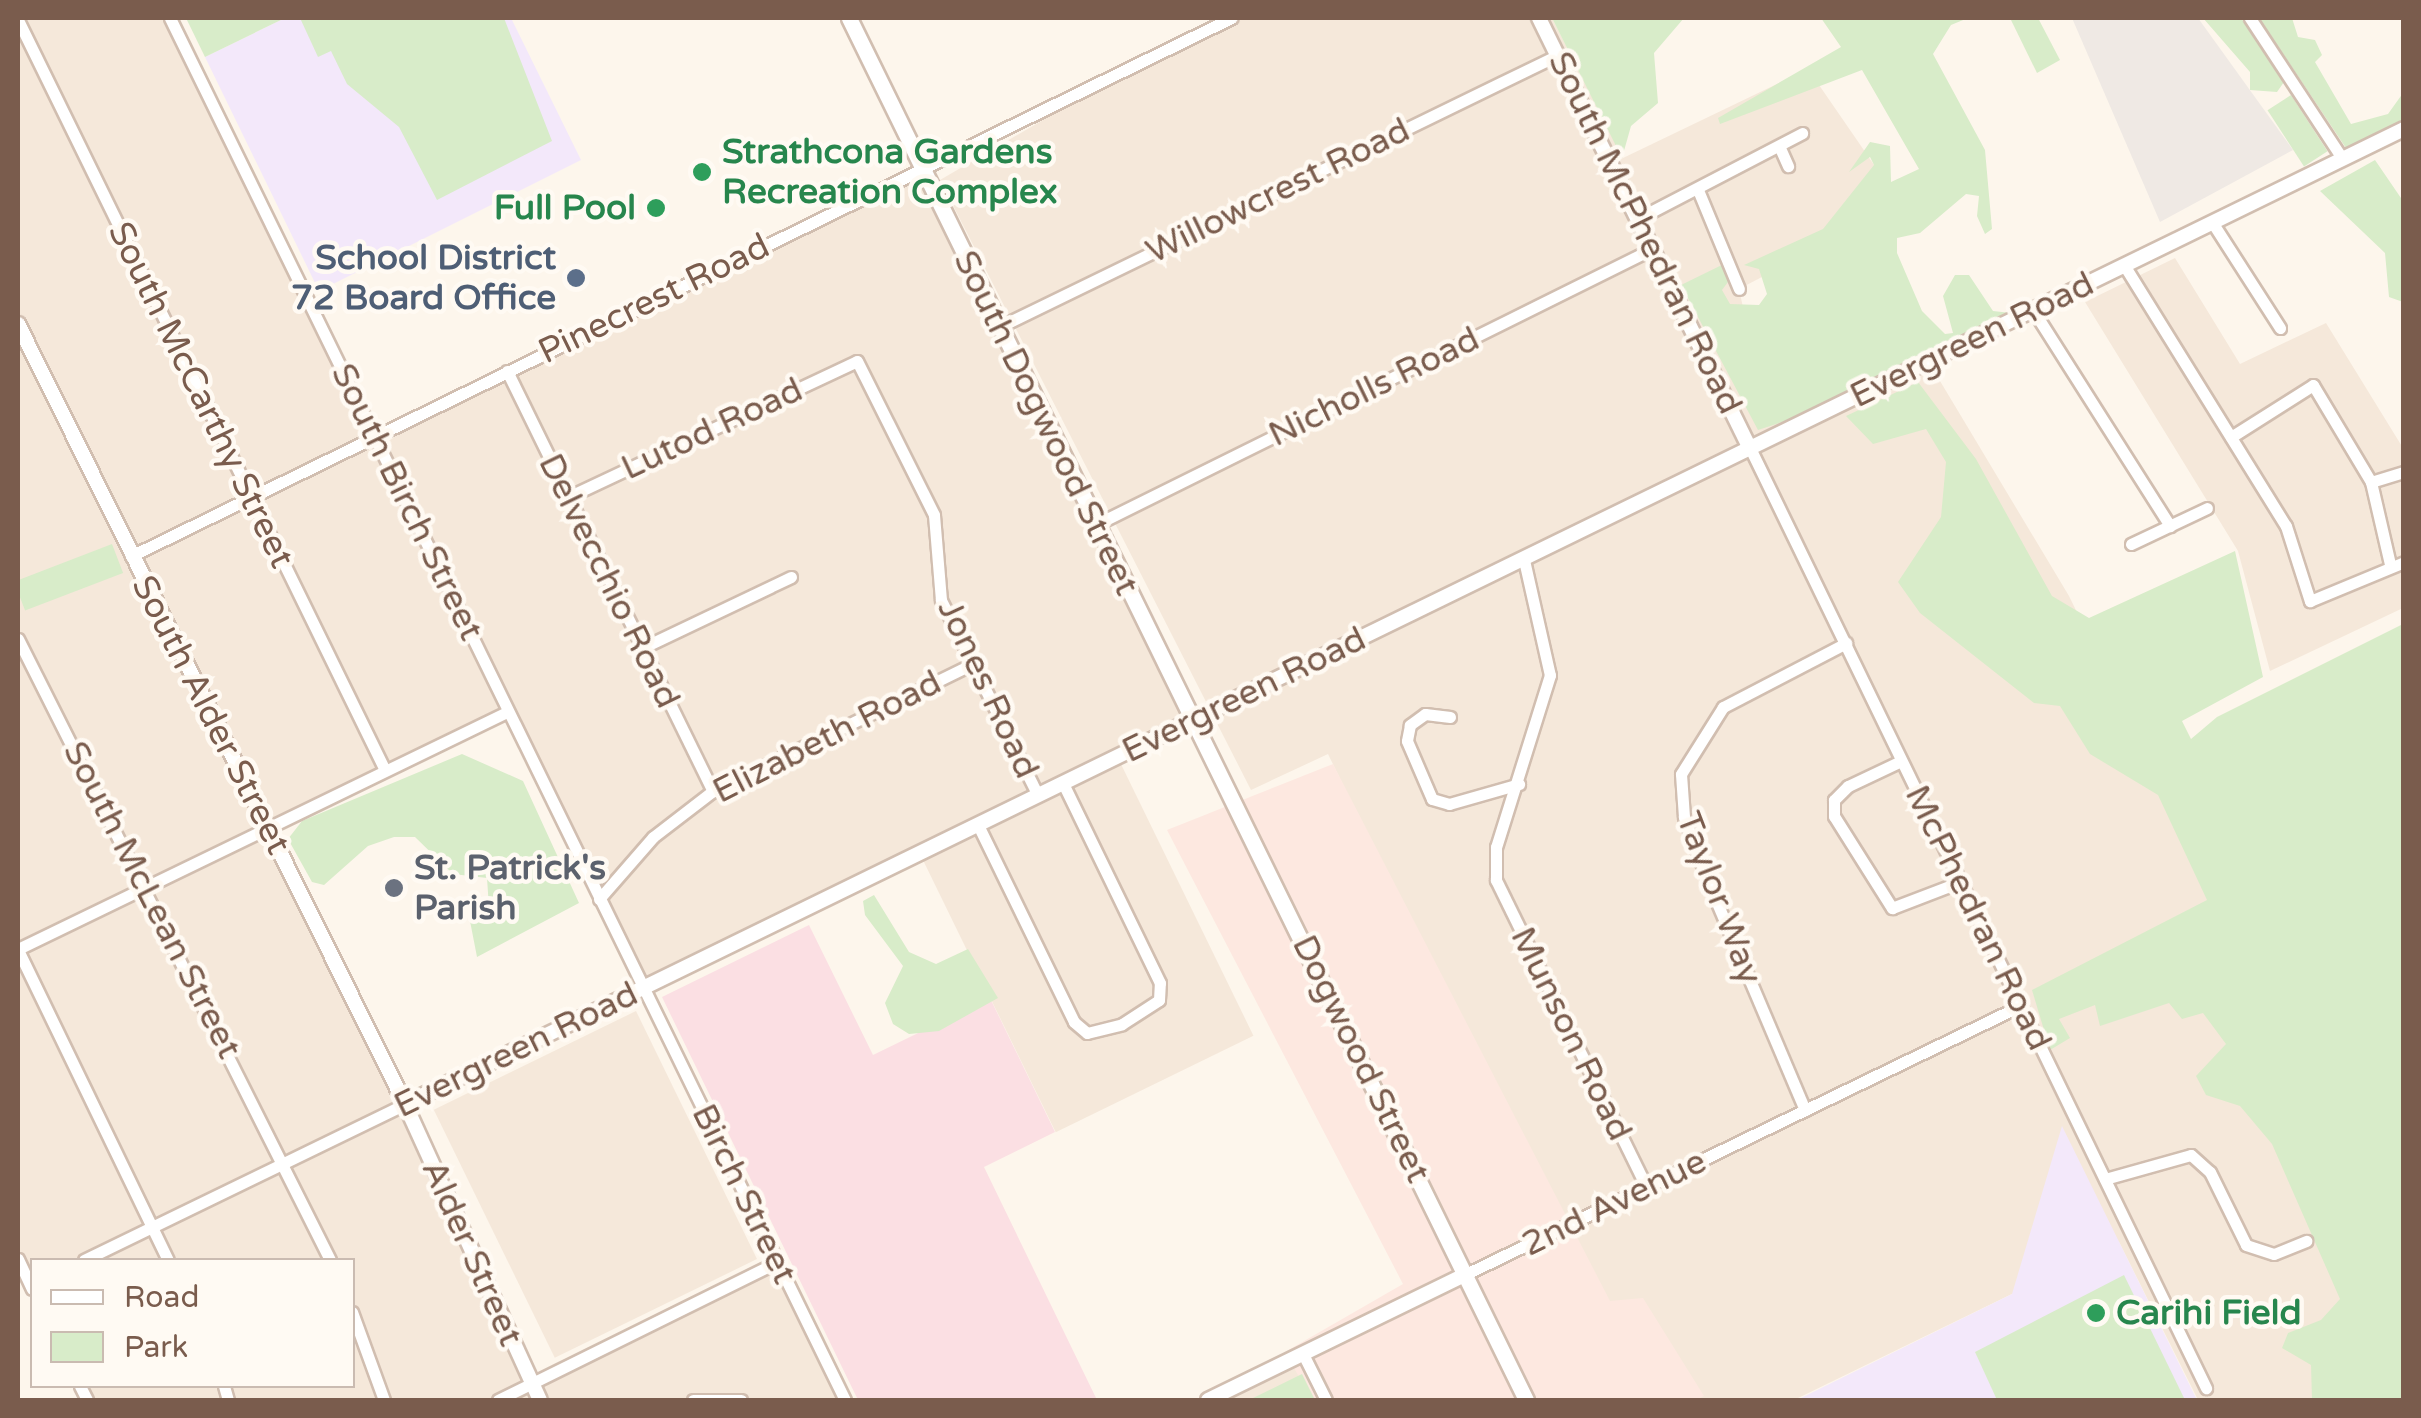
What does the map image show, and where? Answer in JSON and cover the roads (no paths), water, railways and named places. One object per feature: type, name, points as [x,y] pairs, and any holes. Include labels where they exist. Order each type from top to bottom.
[{"type":"main road","name":"South Dogwood Street","points":[[849,18],[1095,525],[1194,719]]},
{"type":"main road","name":"Dogwood Street","points":[[1194,719],[1526,1400]]},
{"type":"street","name":"South Birch Street","points":[[170,18],[642,988]]},
{"type":"street","name":"Pinecrest Road","points":[[131,556],[1231,18]]},
{"type":"street","name":"South McPhedran Road","points":[[1539,18],[1750,448]]},
{"type":"street","points":[[2250,18],[2342,158]]},
{"type":"street","name":"South McCarthy Street","points":[[18,20],[385,770]]},
{"type":"street","name":"Willowcrest Road","points":[[999,328],[1558,56]]},
{"type":"street","name":"Evergreen Road","points":[[88,1258],[2404,129]]},
{"type":"street","points":[[1638,218],[1802,134]]},
{"type":"street","points":[[1780,148],[1788,166]]},
{"type":"street","points":[[1698,190],[1739,290]]},
{"type":"street","points":[[2212,222],[2280,328]]},
{"type":"street","name":"Nicholls Road","points":[[1095,525],[1654,248]]},
{"type":"street","points":[[2124,265],[2286,526],[2310,601],[2397,563],[2371,482],[2313,384],[2231,437]]},
{"type":"street","points":[[2032,310],[2170,526]]},
{"type":"street","name":"South Alder Street","points":[[18,324],[405,1104]]},
{"type":"street","name":"Lutod Road","points":[[568,498],[857,361]]},
{"type":"street","name":"Jones Road","points":[[857,361],[934,514],[941,600],[1038,796]]},
{"type":"street","name":"Delvecchio Road","points":[[507,371],[712,791]]},
{"type":"street","name":"McPhedran Road","points":[[1750,448],[2206,1388]]},
{"type":"street","points":[[2371,482],[2404,472]]},
{"type":"street","points":[[2131,544],[2207,508]]},
{"type":"street","points":[[1450,716],[1425,714],[1410,725],[1407,741],[1432,799],[1449,804],[1519,784],[1550,675],[1524,560]]},
{"type":"street","points":[[642,648],[791,576]]},
{"type":"street","name":"South McLean Street","points":[[18,639],[148,886],[329,1258]]},
{"type":"street","name":"Taylor Way","points":[[1804,1110],[1702,868],[1680,774],[1724,708],[1846,643]]},
{"type":"street","name":"Elizabeth Road","points":[[599,899],[653,838],[712,791],[972,664]]},
{"type":"street","points":[[167,1258],[18,949],[507,712]]},
{"type":"street","points":[[1902,761],[1848,786],[1834,800],[1834,816],[1892,908],[1960,882]]},
{"type":"street","points":[[978,824],[1074,1022],[1086,1033],[1122,1024],[1159,1000],[1160,982],[1063,783]]},
{"type":"street","name":"Munson Road","points":[[1519,784],[1496,846],[1496,880],[1646,1188]]},
{"type":"street","name":"Birch Street","points":[[642,988],[845,1400]]},
{"type":"street","name":"2nd Avenue","points":[[1208,1400],[2020,1006]]},
{"type":"street","name":"Alder Street","points":[[405,1104],[540,1400]]},
{"type":"street","points":[[2105,1180],[2190,1155],[2210,1172],[2246,1245],[2274,1254],[2306,1241]]},
{"type":"street","points":[[18,1258],[30,1283]]},
{"type":"street","points":[[498,1400],[777,1262]]},
{"type":"street","points":[[355,1320],[384,1400]]},
{"type":"street","points":[[1304,1354],[1326,1400]]},
{"type":"street","points":[[694,1400],[741,1400]]},
{"type":"place","name":"Strathcona Gardens Recreation Complex","points":[[702,172]]},
{"type":"place","name":"Full Pool","points":[[656,208]]},
{"type":"place","name":"School District 72 Board Office","points":[[576,278]]},
{"type":"place","name":"St. Patrick's Parish","points":[[394,888]]},
{"type":"place","name":"Carihi Field","points":[[2096,1313]]}]
